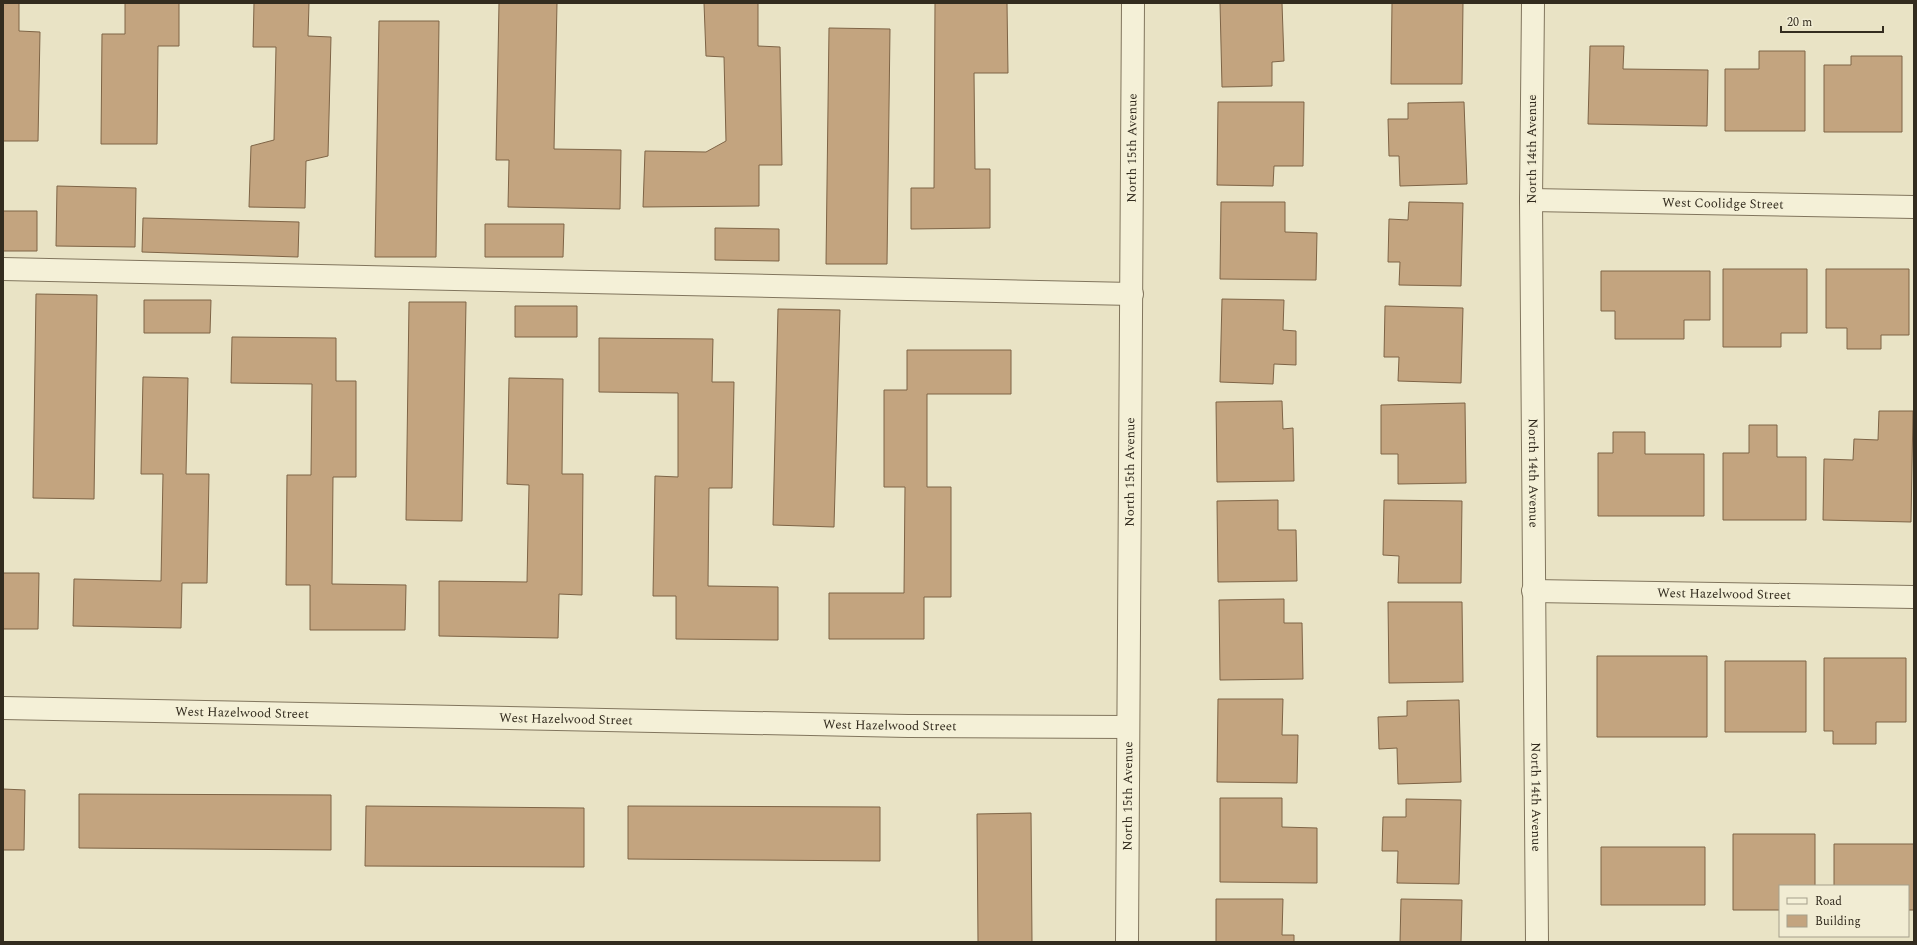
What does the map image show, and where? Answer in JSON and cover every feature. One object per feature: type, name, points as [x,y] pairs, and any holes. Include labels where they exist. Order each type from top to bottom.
[{"type":"street","name":"North 15th Avenue","points":[[1127,942],[1133,3]]},
{"type":"street","name":"North 14th Avenue","points":[[1533,3],[1531,200],[1537,942]]},
{"type":"street","name":"West Coolidge Street","points":[[1531,200],[1914,207]]},
{"type":"street","points":[[3,269],[1132,294]]},
{"type":"street","name":"West Hazelwood Street","points":[[1533,591],[1914,596]]},
{"type":"street","name":"West Hazelwood Street","points":[[3,708],[908,726],[1128,727]]},
{"type":"building","points":[[3,3],[19,3],[19,31],[40,32],[38,141],[3,141]]},
{"type":"building","points":[[125,3],[179,3],[179,46],[158,46],[157,144],[101,144],[102,34],[125,34]]},
{"type":"building","points":[[254,3],[309,3],[308,36],[331,37],[328,156],[306,161],[305,208],[249,207],[251,146],[274,140],[276,47],[253,47]]},
{"type":"building","points":[[499,3],[557,3],[554,149],[621,150],[620,209],[508,207],[509,160],[496,160]]},
{"type":"building","points":[[704,3],[758,3],[758,46],[780,47],[782,165],[759,165],[759,206],[643,207],[645,151],[706,152],[726,141],[724,57],[706,56]]},
{"type":"building","points":[[935,3],[1007,3],[1008,73],[974,73],[975,169],[990,169],[990,228],[911,229],[911,188],[934,188]]},
{"type":"building","points":[[1220,3],[1282,3],[1284,61],[1272,62],[1272,86],[1222,87]]},
{"type":"building","points":[[1392,3],[1463,3],[1462,84],[1391,84]]},
{"type":"building","points":[[379,21],[439,21],[436,257],[375,257]]},
{"type":"building","points":[[829,28],[890,29],[887,264],[826,264]]},
{"type":"building","points":[[1590,46],[1624,46],[1623,69],[1708,70],[1707,126],[1588,124]]},
{"type":"building","points":[[1759,51],[1805,51],[1805,131],[1725,131],[1725,69],[1759,69]]},
{"type":"building","points":[[1851,56],[1902,56],[1902,132],[1824,132],[1824,65],[1851,65]]},
{"type":"building","points":[[1218,102],[1304,102],[1303,166],[1274,166],[1273,186],[1217,185]]},
{"type":"building","points":[[1464,102],[1467,184],[1400,186],[1399,156],[1389,156],[1388,119],[1408,119],[1408,103]]},
{"type":"building","points":[[57,186],[136,188],[135,247],[56,246]]},
{"type":"building","points":[[1221,202],[1285,202],[1285,232],[1317,233],[1316,280],[1220,279]]},
{"type":"building","points":[[1409,202],[1463,203],[1461,286],[1399,285],[1400,262],[1388,262],[1389,219],[1408,220]]},
{"type":"building","points":[[3,211],[37,211],[37,251],[3,251]]},
{"type":"building","points":[[143,218],[299,222],[298,257],[142,252]]},
{"type":"building","points":[[485,224],[564,224],[563,257],[485,257]]},
{"type":"building","points":[[715,228],[779,229],[779,261],[715,260]]},
{"type":"building","points":[[1723,269],[1807,269],[1807,333],[1781,333],[1781,347],[1723,347]]},
{"type":"building","points":[[1826,269],[1909,269],[1909,335],[1881,335],[1881,349],[1847,349],[1847,328],[1826,328]]},
{"type":"building","points":[[1601,271],[1710,271],[1710,320],[1684,320],[1684,339],[1615,339],[1615,311],[1601,311]]},
{"type":"building","points":[[36,294],[97,295],[94,499],[33,498]]},
{"type":"building","points":[[1222,299],[1284,300],[1283,330],[1296,331],[1296,365],[1274,364],[1273,384],[1220,382]]},
{"type":"building","points":[[144,300],[211,300],[210,333],[144,333]]},
{"type":"building","points":[[409,302],[466,302],[462,521],[406,520]]},
{"type":"building","points":[[515,306],[577,306],[577,337],[515,337]]},
{"type":"building","points":[[1385,306],[1463,308],[1461,383],[1398,381],[1399,357],[1384,357]]},
{"type":"building","points":[[778,309],[840,310],[834,527],[773,525]]},
{"type":"building","points":[[232,337],[336,338],[336,381],[356,381],[356,477],[333,477],[332,584],[406,585],[405,630],[310,630],[310,585],[286,585],[287,475],[311,475],[312,384],[231,383]]},
{"type":"building","points":[[599,338],[713,339],[712,382],[734,382],[732,488],[709,488],[708,586],[778,587],[778,640],[676,639],[676,596],[653,596],[655,476],[678,477],[678,393],[599,392]]},
{"type":"building","points":[[907,350],[1011,350],[1011,394],[927,394],[927,487],[951,487],[951,597],[924,597],[924,639],[829,639],[829,593],[904,593],[905,487],[884,487],[884,390],[907,390]]},
{"type":"building","points":[[143,377],[188,378],[186,474],[209,474],[207,583],[182,583],[181,628],[73,626],[74,579],[161,581],[163,474],[141,474]]},
{"type":"building","points":[[509,378],[563,379],[562,474],[583,474],[582,595],[559,594],[558,638],[439,636],[439,581],[527,582],[529,485],[507,484]]},
{"type":"building","points":[[1282,401],[1283,429],[1293,428],[1294,481],[1217,482],[1216,402]]},
{"type":"building","points":[[1465,403],[1466,483],[1398,484],[1398,454],[1381,454],[1381,405]]},
{"type":"building","points":[[1879,411],[1913,411],[1911,522],[1823,520],[1824,459],[1853,460],[1854,439],[1878,440]]},
{"type":"building","points":[[1749,425],[1777,425],[1777,457],[1806,457],[1806,520],[1723,520],[1723,453],[1749,453]]},
{"type":"building","points":[[1613,432],[1645,432],[1645,454],[1704,454],[1704,516],[1598,516],[1598,453],[1613,453]]},
{"type":"building","points":[[1278,500],[1278,530],[1296,530],[1297,581],[1218,582],[1217,501]]},
{"type":"building","points":[[1384,500],[1462,501],[1461,583],[1398,583],[1399,556],[1383,555]]},
{"type":"building","points":[[3,573],[39,573],[38,629],[3,629]]},
{"type":"building","points":[[1284,599],[1284,623],[1302,623],[1303,679],[1220,680],[1219,600]]},
{"type":"building","points":[[1388,602],[1462,602],[1463,682],[1389,683]]},
{"type":"building","points":[[1597,656],[1707,656],[1707,737],[1597,737]]},
{"type":"building","points":[[1824,658],[1906,658],[1906,722],[1876,722],[1876,744],[1833,744],[1833,731],[1824,731]]},
{"type":"building","points":[[1725,661],[1806,661],[1806,732],[1725,732]]},
{"type":"building","points":[[1218,699],[1283,699],[1282,735],[1298,735],[1297,783],[1217,782]]},
{"type":"building","points":[[1459,700],[1461,782],[1398,784],[1397,748],[1379,749],[1378,717],[1407,716],[1407,701]]},
{"type":"building","points":[[3,789],[25,790],[24,850],[3,850]]},
{"type":"building","points":[[79,794],[331,795],[331,850],[79,848]]},
{"type":"building","points":[[1220,798],[1282,798],[1282,827],[1317,828],[1317,883],[1220,882]]},
{"type":"building","points":[[1406,799],[1461,800],[1459,884],[1397,883],[1398,851],[1382,851],[1383,817],[1406,817]]},
{"type":"building","points":[[366,806],[584,808],[584,867],[365,866]]},
{"type":"building","points":[[628,806],[880,807],[880,861],[628,859]]},
{"type":"building","points":[[1031,813],[1032,942],[978,942],[977,814]]},
{"type":"building","points":[[1733,834],[1815,834],[1815,885],[1779,885],[1779,910],[1733,910]]},
{"type":"building","points":[[1834,844],[1914,844],[1914,910],[1909,910],[1909,885],[1834,885]]},
{"type":"building","points":[[1601,847],[1705,847],[1705,905],[1601,905]]},
{"type":"building","points":[[1216,899],[1283,899],[1282,935],[1294,935],[1294,942],[1216,942]]},
{"type":"building","points":[[1401,899],[1462,900],[1461,942],[1400,942]]}]
